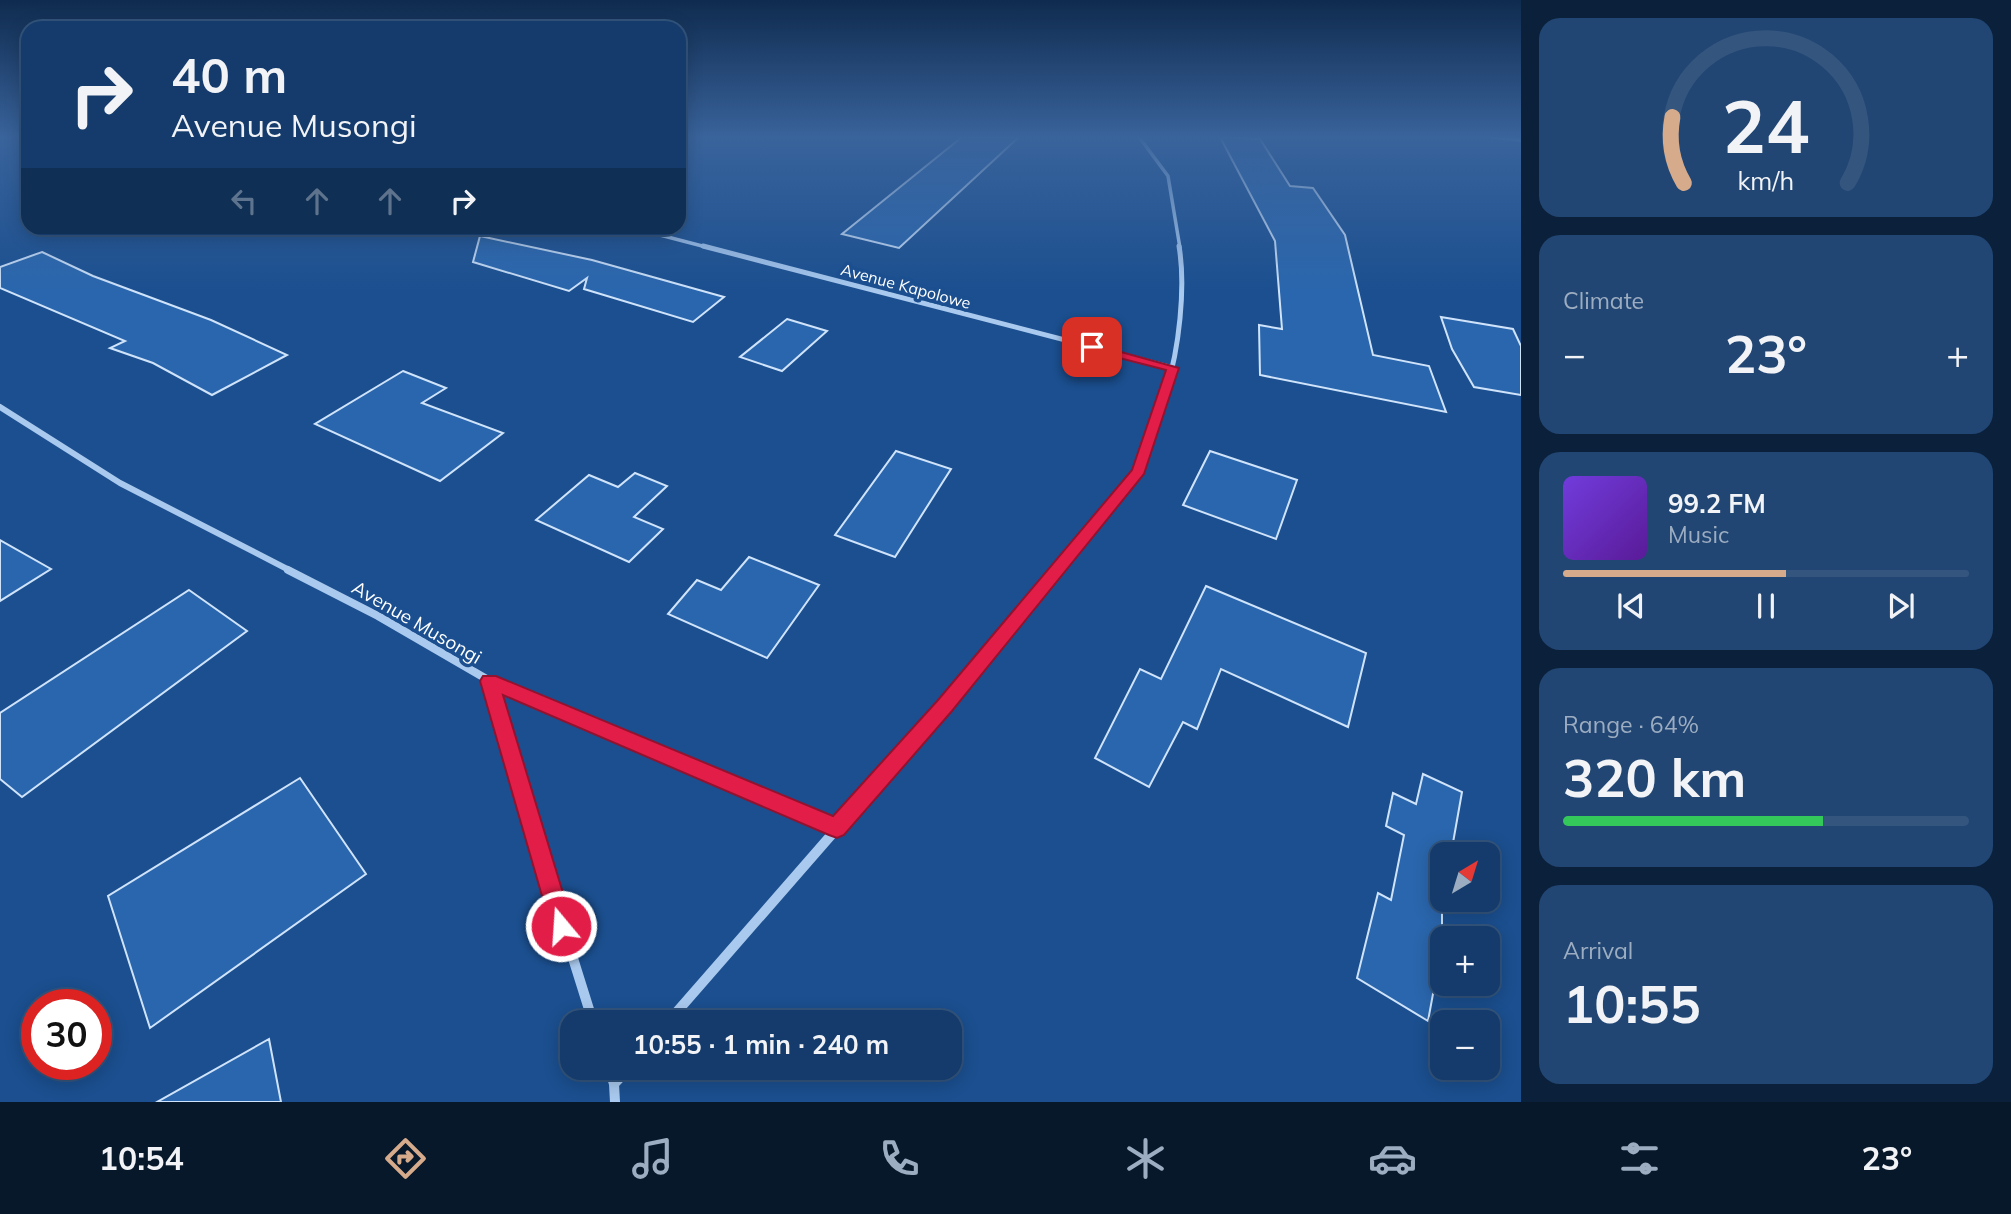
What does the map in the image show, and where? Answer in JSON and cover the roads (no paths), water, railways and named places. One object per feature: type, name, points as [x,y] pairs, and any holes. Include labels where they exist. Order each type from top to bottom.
[{"type":"street","points":[[678,1010],[945,705],[1139,471],[1173,368],[1183,268],[1170,188]]},
{"type":"street","name":"Avenue Kapolowe","points":[[660,235],[1173,368]]},
{"type":"street","name":"Avenue Musongi","points":[[0,407],[120,483],[378,616],[490,681],[837,828]]},
{"type":"street","points":[[490,681],[545,877],[589,1010]]},
{"type":"street","points":[[613,1080],[615,1102]]},
{"type":"street","points":[[614,1084],[618,1080]]}]
